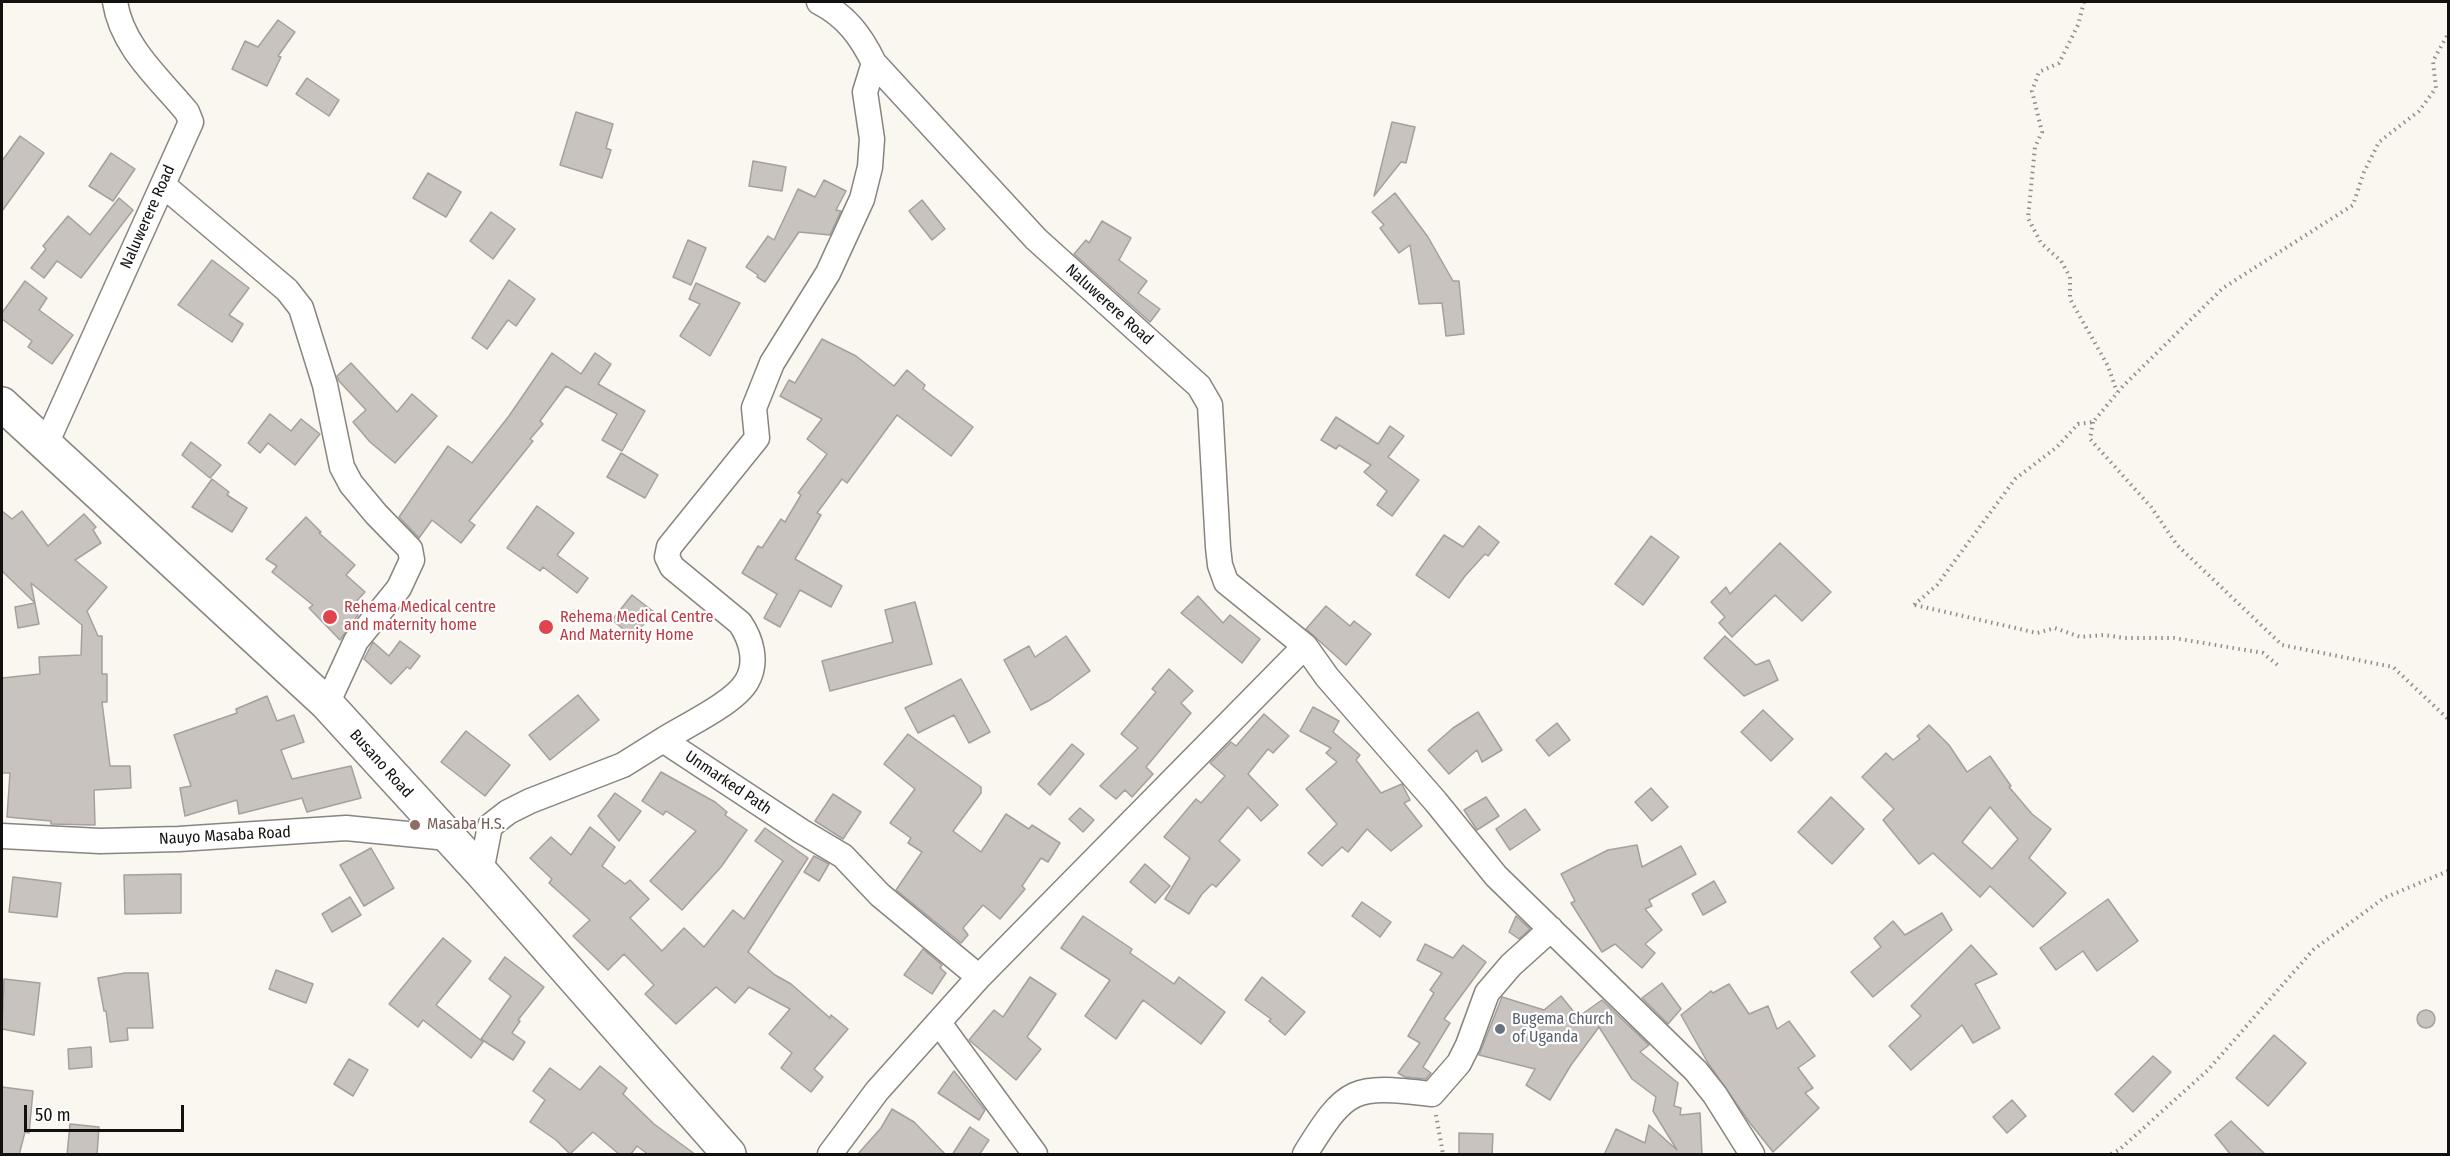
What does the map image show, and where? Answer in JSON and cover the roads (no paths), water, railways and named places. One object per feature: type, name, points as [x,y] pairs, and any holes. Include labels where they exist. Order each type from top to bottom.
[{"type":"street","name":"Naluwerere Road","points":[[46,444],[191,122],[187,112],[142,62],[127,37],[115,2]]},
{"type":"street","name":"Naluwerere Road","points":[[819,2],[849,22],[860,36],[874,63],[1036,239],[1199,386],[1210,405],[1218,547],[1222,573],[1226,582],[1305,646],[1327,677],[1436,802],[1489,868],[1696,1071],[1715,1095],[1752,1155]]},
{"type":"street","points":[[481,872],[490,826],[508,812],[622,765],[731,697],[748,681],[753,656],[748,635],[740,623],[672,567],[668,557],[669,547],[757,438],[754,408],[772,363],[828,273],[862,199],[870,167],[872,139],[865,92],[874,63]]},
{"type":"street","points":[[163,185],[287,290],[301,308],[325,385],[342,467],[351,484],[410,549],[412,560],[409,570],[399,588],[356,641],[327,704]]},
{"type":"street","name":"Busano Road","points":[[2,404],[327,704],[481,872],[729,1155]]},
{"type":"street","points":[[830,1155],[877,1091],[979,977],[1305,646]]},
{"type":"street","name":"Unmarked Path","points":[[663,740],[843,856],[880,895],[979,977]]},
{"type":"street","name":"Nauyo Masaba Road","points":[[2,836],[100,841],[179,839],[346,828],[448,838]]},
{"type":"street","points":[[1305,1155],[1338,1106],[1352,1095],[1365,1090],[1385,1089],[1432,1094],[1459,1063],[1487,993],[1512,965],[1551,929]]},
{"type":"street","points":[[939,1023],[1035,1155]]},
{"type":"place","name":"Rehema Medical centre and maternity home","points":[[330,617]]},
{"type":"place","name":"Rehema Medical Centre And Maternity Home","points":[[546,627]]},
{"type":"place","name":"Masaba H.S.","points":[[415,825]]},
{"type":"place","name":"Bugema Church of Uganda","points":[[1500,1029]]}]
